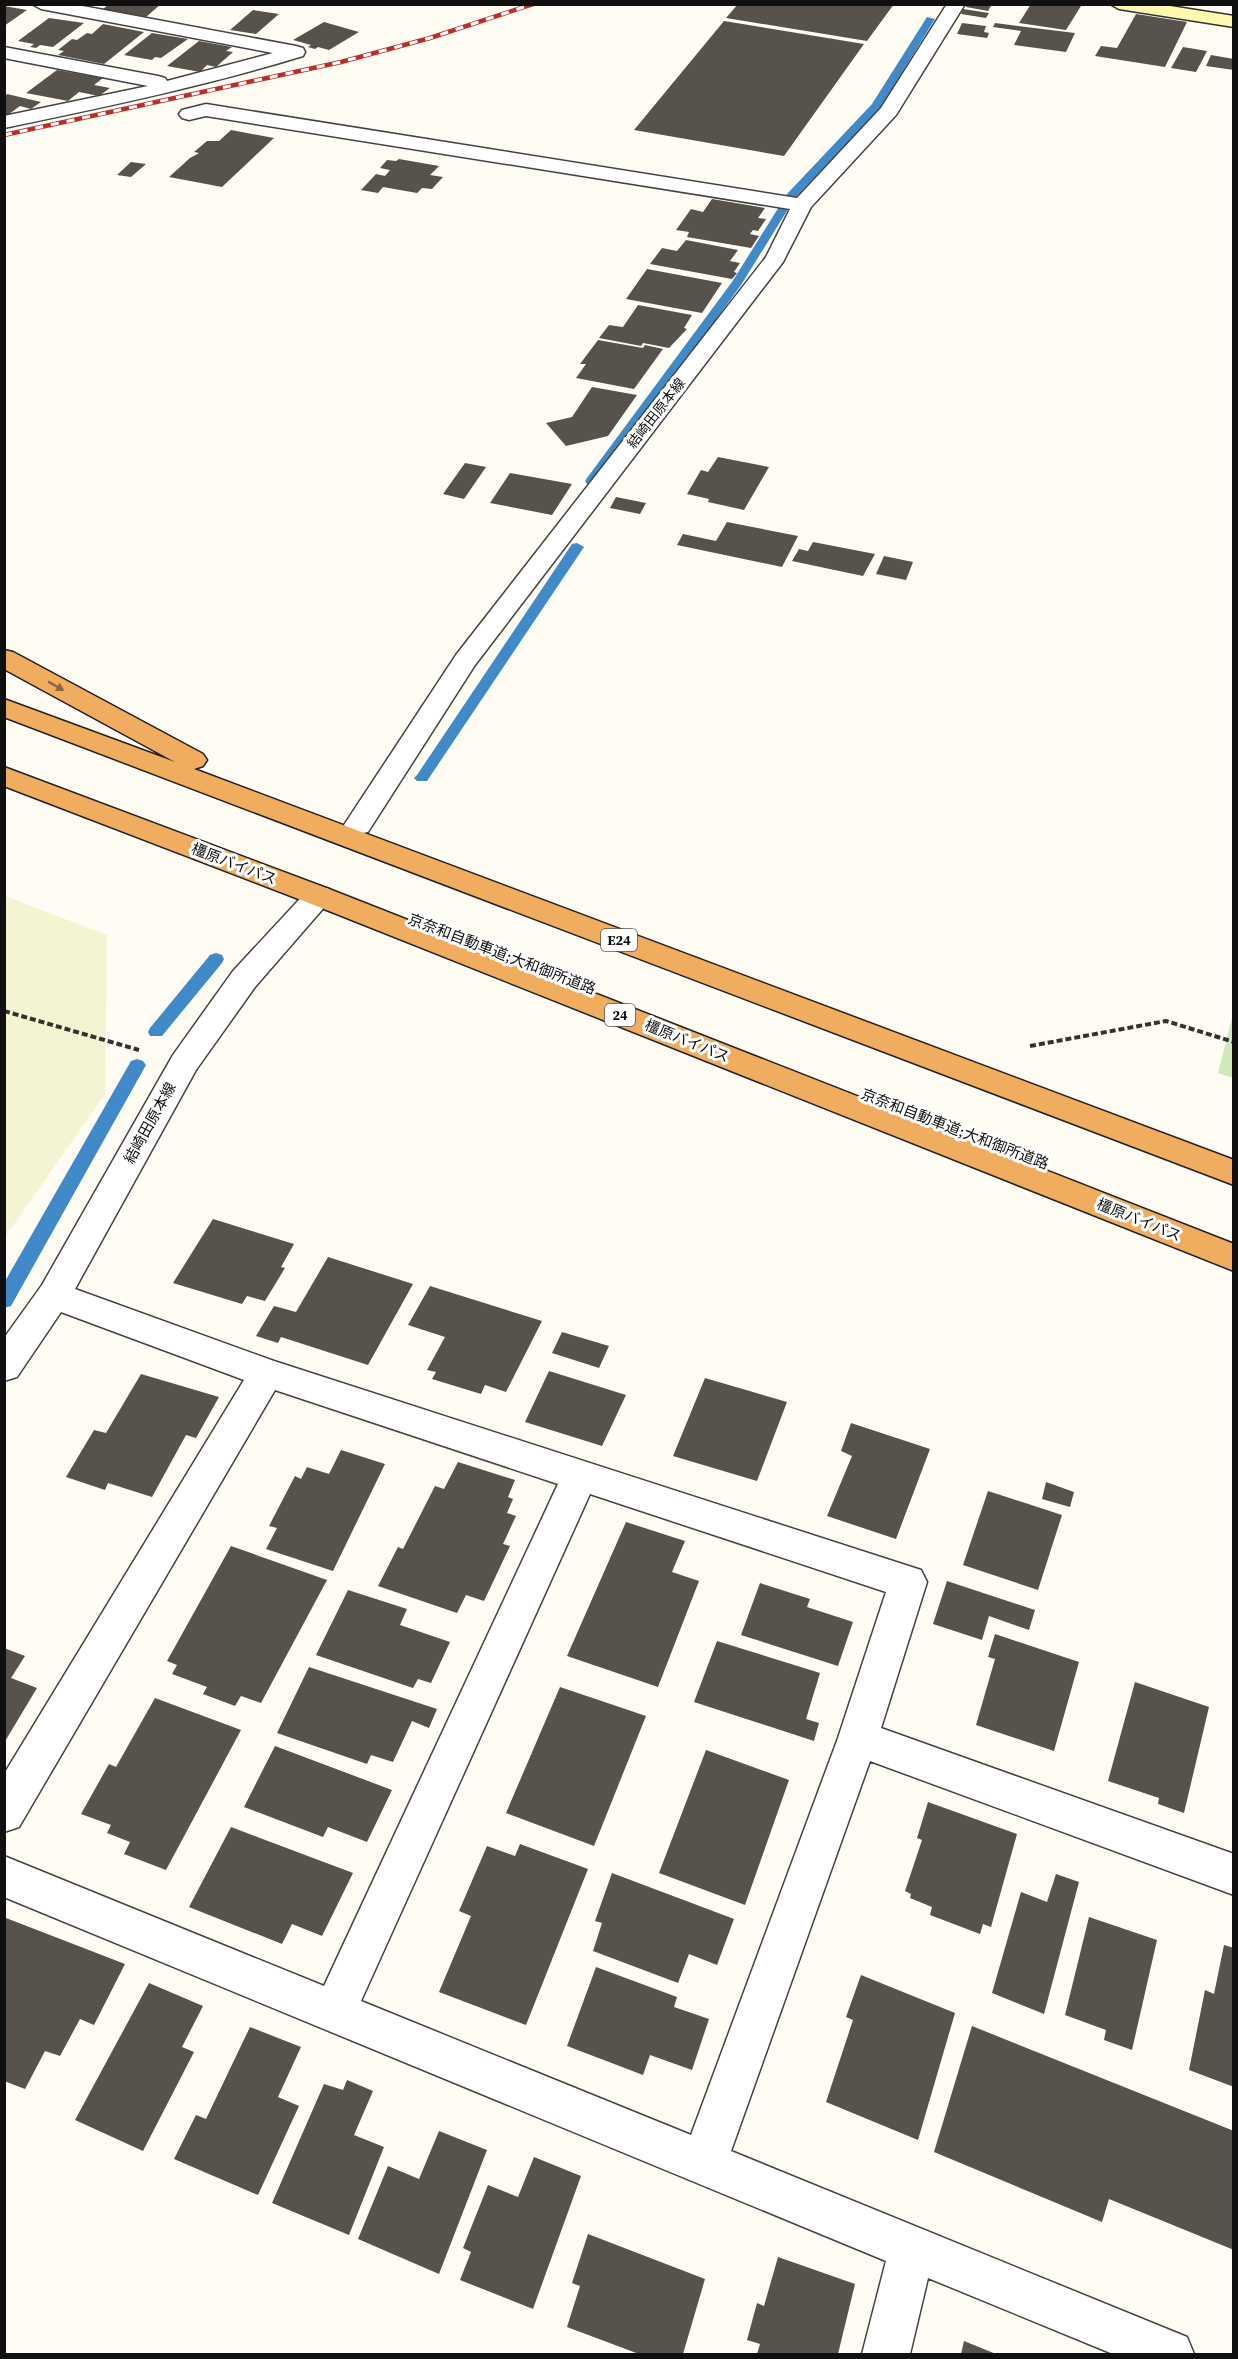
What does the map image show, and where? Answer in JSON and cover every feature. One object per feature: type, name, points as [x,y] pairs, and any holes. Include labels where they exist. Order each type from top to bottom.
[{"type":"highway","points":[[4,658],[205,767]]},
{"type":"highway","points":[[4,692],[1233,1154]]},
{"type":"highway","name":"E24","points":[[4,707],[1233,1173]]},
{"type":"highway","name":"京奈和自動車道;大和御所道路","points":[[4,761],[1233,1238]]},
{"type":"highway","name":"橿原バイパス","points":[[4,776],[319,896],[1233,1258]]},
{"type":"highway","points":[[4,795],[126,823]]},
{"type":"main road","points":[[1119,4],[1233,22]]},
{"type":"street","points":[[4,122],[260,64],[296,52],[40,4]]},
{"type":"street","name":"結崎田原本線","points":[[358,825],[465,661],[776,258],[791,203],[889,111],[956,4]]},
{"type":"street","points":[[4,52],[171,85]]},
{"type":"street","points":[[189,114],[206,110],[791,203]]},
{"type":"street","name":"結崎田原本線","points":[[4,1367],[54,1295],[184,1062],[244,979],[319,896]]},
{"type":"street","points":[[54,1295],[267,1373],[908,1582],[858,1738],[704,2163]]},
{"type":"street","points":[[4,1813],[267,1373]]},
{"type":"street","points":[[334,2012],[581,1474]]},
{"type":"street","points":[[858,1738],[1233,1875]]},
{"type":"street","points":[[4,1876],[1170,2355]]},
{"type":"street","points":[[886,2355],[912,2250]]},
{"type":"path","points":[[4,1011],[184,1062]]},
{"type":"path","points":[[977,1057],[1166,1021],[1233,1042]]},
{"type":"green space","points":[[5,896],[107,935],[105,1094],[5,1237]]},
{"type":"green space","points":[[1233,1014],[1233,1078],[1218,1073]]},
{"type":"building","points":[[109,4],[161,4],[146,17],[103,9]]},
{"type":"building","points":[[738,4],[894,4],[867,41],[726,18]]},
{"type":"building","points":[[968,4],[992,4],[988,11],[966,7]]},
{"type":"building","points":[[1031,4],[1081,6],[1066,30],[1019,23]]},
{"type":"building","points":[[4,6],[27,10],[4,26]]},
{"type":"building","points":[[963,9],[989,13],[986,18],[961,14]]},
{"type":"building","points":[[253,10],[279,14],[256,34],[230,30]]},
{"type":"building","points":[[1136,14],[1187,22],[1165,67],[1095,56],[1101,46],[1117,48]]},
{"type":"building","points":[[49,18],[84,23],[53,47],[40,45],[36,48],[30,47],[34,44],[18,41]]},
{"type":"building","points":[[724,21],[864,44],[784,156],[634,130]]},
{"type":"building","points":[[324,22],[359,32],[329,50],[318,47],[315,49],[308,47],[311,45],[293,40]]},
{"type":"building","points":[[962,23],[986,26],[984,32],[989,33],[987,38],[957,34]]},
{"type":"building","points":[[995,23],[1075,33],[1066,52],[1014,45],[1021,31],[993,27]]},
{"type":"building","points":[[103,24],[144,32],[104,64],[58,55],[64,51],[58,50],[72,39],[77,40],[87,33],[92,34]]},
{"type":"building","points":[[152,33],[188,39],[161,58],[155,57],[152,60],[124,55]]},
{"type":"building","points":[[199,41],[232,47],[226,51],[233,52],[216,67],[207,65],[200,72],[167,66]]},
{"type":"building","points":[[1183,47],[1207,51],[1196,72],[1171,68]]},
{"type":"building","points":[[1211,55],[1234,59],[1234,70],[1206,66]]},
{"type":"building","points":[[57,70],[103,78],[94,85],[110,88],[99,96],[79,92],[68,101],[26,93]]},
{"type":"building","points":[[7,94],[41,102],[31,109],[20,106],[5,117],[5,96]]},
{"type":"building","points":[[231,130],[274,138],[222,187],[169,177],[199,153],[194,152],[207,141],[219,141]]},
{"type":"building","points":[[399,159],[439,166],[430,175],[443,177],[432,189],[422,188],[417,193],[383,187],[378,193],[361,190],[376,174],[385,176],[390,170],[380,168],[387,160]]},
{"type":"building","points":[[131,162],[146,164],[131,177],[117,175]]},
{"type":"building","points":[[712,199],[765,208],[758,218],[766,219],[758,231],[753,230],[750,234],[759,236],[751,248],[687,237],[689,232],[676,230],[691,209],[703,212]]},
{"type":"building","points":[[686,240],[738,250],[730,261],[740,263],[734,272],[737,273],[732,279],[650,264],[662,248],[677,251]]},
{"type":"building","points":[[647,269],[722,283],[702,313],[626,299]]},
{"type":"building","points":[[638,305],[692,315],[684,328],[687,329],[669,348],[643,343],[641,346],[599,338],[609,325],[623,327]]},
{"type":"building","points":[[598,340],[663,349],[634,389],[576,378],[586,364],[580,364]]},
{"type":"building","points":[[592,387],[637,395],[608,436],[566,446],[546,423],[572,417]]},
{"type":"building","points":[[718,457],[769,467],[744,510],[708,502],[709,499],[687,494],[701,470],[708,472]]},
{"type":"building","points":[[465,463],[486,467],[464,499],[443,494]]},
{"type":"building","points":[[510,473],[572,484],[552,515],[490,503]]},
{"type":"building","points":[[616,497],[646,503],[640,514],[610,508]]},
{"type":"building","points":[[727,522],[798,536],[782,567],[677,545],[683,534],[716,541]]},
{"type":"building","points":[[813,542],[875,554],[863,576],[792,561],[799,549],[808,551]]},
{"type":"building","points":[[884,556],[913,562],[906,580],[876,574]]},
{"type":"building","points":[[213,1219],[294,1244],[281,1267],[285,1268],[265,1301],[247,1296],[242,1304],[173,1283]]},
{"type":"building","points":[[328,1257],[413,1284],[368,1365],[281,1337],[278,1343],[256,1336],[274,1306],[296,1312]]},
{"type":"building","points":[[430,1286],[542,1321],[506,1392],[485,1385],[481,1394],[432,1379],[436,1372],[427,1370],[445,1337],[408,1325]]},
{"type":"building","points":[[562,1332],[609,1346],[599,1368],[552,1353]]},
{"type":"building","points":[[549,1371],[626,1395],[602,1446],[525,1422]]},
{"type":"building","points":[[141,1374],[219,1397],[196,1438],[186,1435],[152,1497],[108,1483],[105,1490],[66,1477],[94,1430],[106,1433]]},
{"type":"building","points":[[705,1378],[787,1402],[757,1481],[673,1456]]},
{"type":"building","points":[[851,1423],[930,1449],[896,1539],[827,1516],[852,1456],[841,1451]]},
{"type":"building","points":[[341,1450],[385,1464],[333,1571],[266,1549],[277,1528],[269,1526],[295,1476],[301,1479],[307,1467],[329,1474]]},
{"type":"building","points":[[458,1462],[515,1480],[508,1497],[513,1499],[507,1513],[516,1516],[503,1544],[510,1546],[484,1601],[466,1595],[457,1613],[378,1586],[398,1547],[403,1549],[435,1486],[444,1489]]},
{"type":"building","points":[[1046,1482],[1074,1492],[1070,1507],[1042,1499]]},
{"type":"building","points":[[988,1491],[1062,1515],[1038,1590],[963,1565]]},
{"type":"building","points":[[626,1522],[685,1541],[672,1572],[699,1581],[658,1687],[567,1656]]},
{"type":"building","points":[[231,1546],[327,1580],[261,1703],[241,1696],[235,1706],[203,1694],[207,1687],[172,1674],[177,1665],[167,1661]]},
{"type":"building","points":[[947,1581],[1035,1610],[1029,1630],[989,1616],[982,1640],[933,1624]]},
{"type":"building","points":[[760,1583],[810,1599],[807,1607],[853,1622],[838,1666],[741,1635]]},
{"type":"building","points":[[348,1590],[407,1609],[400,1625],[450,1642],[431,1683],[418,1679],[413,1688],[316,1655]]},
{"type":"building","points":[[995,1634],[1079,1662],[1054,1751],[976,1725],[995,1659],[988,1657]]},
{"type":"building","points":[[717,1641],[820,1673],[806,1719],[819,1723],[814,1741],[694,1702]]},
{"type":"building","points":[[4,1648],[25,1656],[11,1678],[37,1688],[4,1743]]},
{"type":"building","points":[[309,1667],[437,1709],[429,1728],[412,1721],[393,1762],[371,1755],[367,1764],[277,1733]]},
{"type":"building","points":[[1135,1682],[1209,1707],[1184,1813],[1158,1804],[1159,1798],[1108,1781]]},
{"type":"building","points":[[560,1687],[646,1716],[594,1846],[506,1813]]},
{"type":"building","points":[[155,1698],[241,1730],[166,1870],[124,1854],[130,1842],[107,1833],[111,1825],[81,1814],[109,1764],[116,1767]]},
{"type":"building","points":[[275,1746],[392,1790],[367,1842],[328,1827],[323,1837],[244,1807]]},
{"type":"building","points":[[706,1750],[789,1780],[745,1905],[659,1873]]},
{"type":"building","points":[[928,1802],[1017,1834],[991,1927],[983,1924],[980,1934],[930,1915],[932,1907],[910,1898],[911,1894],[905,1891],[922,1840],[917,1838]]},
{"type":"building","points":[[231,1827],[353,1873],[322,1936],[292,1924],[282,1944],[189,1907]]},
{"type":"building","points":[[520,1844],[588,1869],[526,2025],[439,1992],[471,1916],[459,1911],[487,1846],[515,1856]]},
{"type":"building","points":[[612,1873],[734,1919],[717,1965],[689,1954],[678,1983],[593,1951],[602,1923],[595,1921]]},
{"type":"building","points":[[1056,1874],[1079,1882],[1044,2014],[992,1993],[1021,1892],[1047,1902]]},
{"type":"building","points":[[1089,1917],[1157,1940],[1132,2050],[1104,2040],[1106,2030],[1065,2015]]},
{"type":"building","points":[[6,1918],[125,1964],[94,2025],[80,2019],[60,2056],[45,2051],[25,2089],[4,2081]]},
{"type":"building","points":[[1224,1945],[1234,1948],[1234,2087],[1189,2070],[1205,1990],[1214,1994]]},
{"type":"building","points":[[596,1967],[677,1997],[674,2007],[709,2019],[692,2070],[650,2055],[643,2075],[567,2046]]},
{"type":"building","points":[[861,1975],[955,2013],[918,2140],[826,2102],[853,2020],[846,2017]]},
{"type":"building","points":[[149,1983],[203,2006],[182,2047],[194,2052],[143,2151],[75,2120]]},
{"type":"building","points":[[972,2026],[1234,2131],[1234,2250],[1109,2199],[1102,2222],[934,2152]]},
{"type":"building","points":[[250,2027],[301,2047],[278,2097],[299,2106],[258,2195],[174,2159],[196,2115],[206,2119]]},
{"type":"building","points":[[347,2080],[373,2091],[354,2135],[384,2147],[349,2235],[272,2203],[324,2084],[343,2090]]},
{"type":"building","points":[[439,2131],[487,2150],[439,2274],[358,2239],[388,2166],[419,2179]]},
{"type":"building","points":[[534,2157],[581,2176],[533,2309],[460,2280],[471,2252],[463,2248],[488,2185],[518,2197]]},
{"type":"building","points":[[588,2234],[705,2279],[683,2354],[639,2354],[567,2327],[580,2286],[572,2283]]},
{"type":"building","points":[[778,2257],[855,2284],[838,2354],[757,2354],[760,2344],[747,2340],[757,2303],[764,2306]]},
{"type":"building","points":[[964,2341],[996,2354],[961,2354]]},
{"type":"waterway","points":[[592,481],[737,283],[791,196],[876,106],[930,19]]},
{"type":"waterway","points":[[422,778],[577,547]]},
{"type":"waterway","points":[[156,1032],[216,959]]},
{"type":"waterway","points":[[4,1301],[137,1065]]},
{"type":"railway","points":[[4,135],[341,62],[430,38],[533,4]]}]
